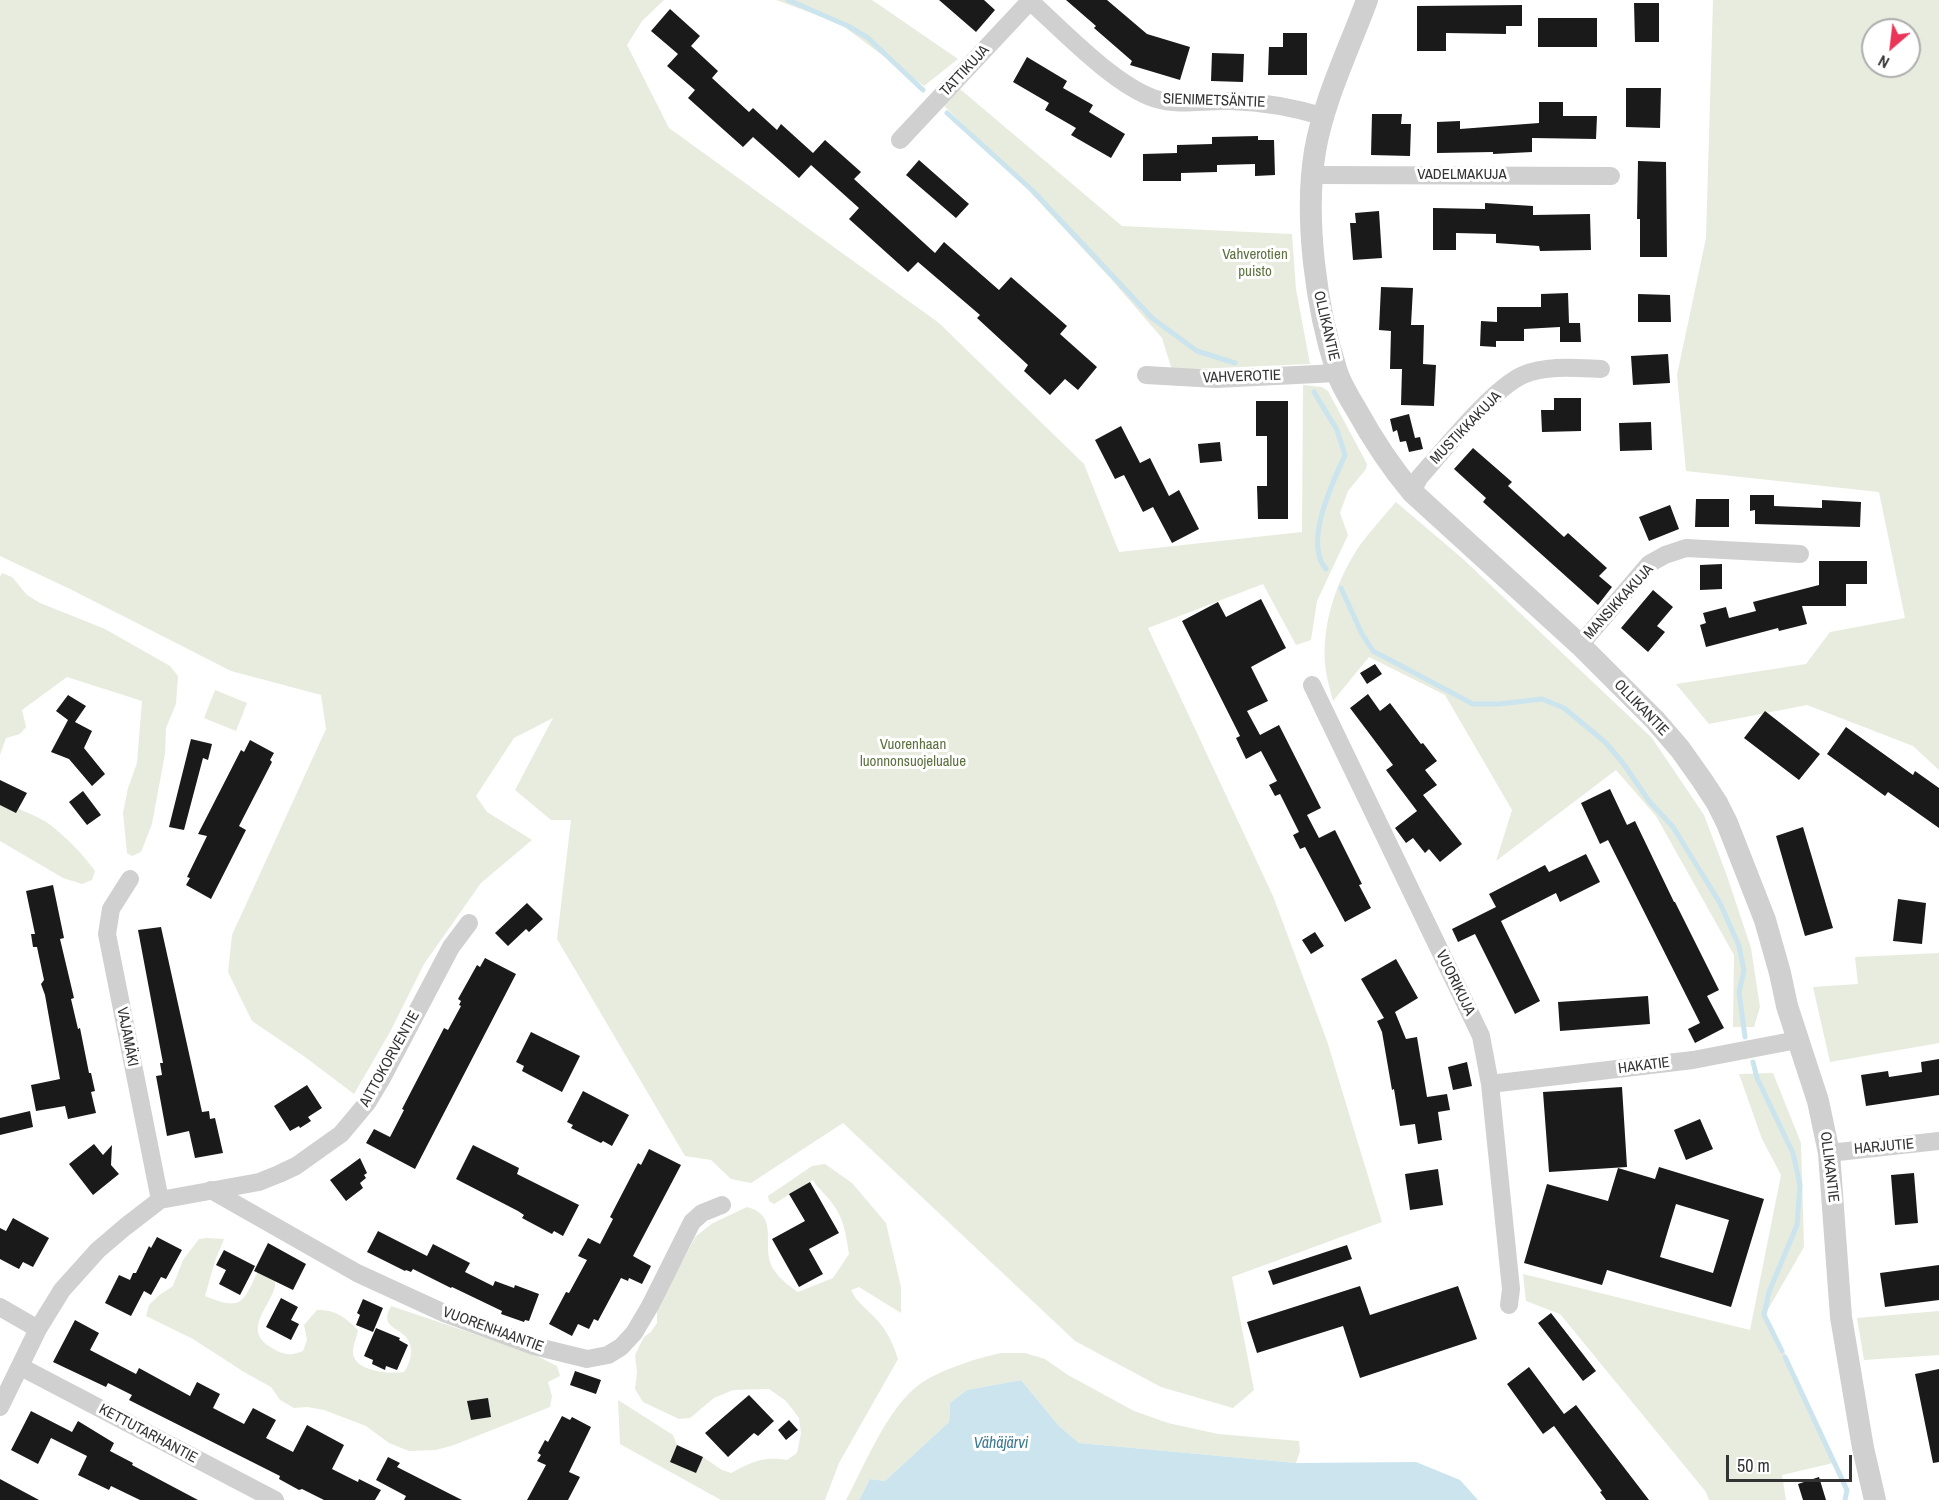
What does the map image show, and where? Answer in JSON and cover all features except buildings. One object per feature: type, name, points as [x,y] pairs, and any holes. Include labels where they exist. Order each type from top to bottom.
[{"type":"street","name":"SIENIMETSÄNTIE","points":[[1030,0],[1126,85],[1157,100],[1273,104],[1299,108],[1325,117]]},
{"type":"street","name":"TATTIKUJA","points":[[900,140],[1030,0]]},
{"type":"street","name":"OLLIKANTIE","points":[[1367,0],[1328,102],[1316,150],[1313,175],[1311,223],[1317,284],[1337,373],[1370,435],[1393,470],[1412,492],[1580,645],[1655,720],[1680,749],[1717,802],[1765,920],[1797,1040],[1818,1101],[1829,1153],[1841,1317],[1863,1448],[1875,1500]]},
{"type":"street","name":"VADELMAKUJA","points":[[1313,175],[1611,176]]},
{"type":"street","name":"MUSTIKKAKUJA","points":[[1412,492],[1419,478],[1495,395],[1523,375],[1560,368],[1601,369]]},
{"type":"street","name":"VAHVEROTIE","points":[[1146,375],[1216,379],[1337,373]]},
{"type":"street","name":"MANSIKKAKUJA","points":[[1580,645],[1649,564],[1665,555],[1686,548],[1800,554]]},
{"type":"street","name":"VUORIKUJA","points":[[1312,685],[1481,1036],[1490,1084],[1511,1289],[1509,1305]]},
{"type":"street","name":"VAJAMÄKI","points":[[130,879],[111,909],[107,924],[108,940],[160,1200]]},
{"type":"street","name":"AITTOKORVENTIE","points":[[0,1407],[38,1329],[62,1290],[98,1250],[160,1200],[259,1182],[296,1166],[341,1134],[367,1103],[451,947],[469,923]]},
{"type":"street","name":"HAKATIE","points":[[1490,1084],[1693,1060],[1797,1040]]},
{"type":"street","name":"HARJUTIE","points":[[1829,1153],[1939,1141]]},
{"type":"street","name":"VUORENHAANTIE","points":[[211,1190],[357,1273],[444,1313],[534,1346],[587,1359],[608,1355],[628,1340],[650,1306],[693,1222],[702,1213],[722,1204]]},
{"type":"street","points":[[0,1307],[38,1329]]},
{"type":"street","name":"KETTUTARHANTIE","points":[[21,1367],[275,1500]]},
{"type":"green space","name":"Vuorenhaan luonnonsuojelualue","points":[[0,0],[664,0],[642,21],[627,45],[669,128],[939,323],[1084,464],[1119,552],[1302,532],[1303,385],[1322,387],[1328,391],[1367,464],[1366,469],[1348,491],[1340,513],[1348,535],[1317,601],[1311,640],[1296,645],[1263,584],[1148,628],[1273,896],[1327,1041],[1382,1222],[1232,1277],[1254,1390],[1233,1408],[1161,1387],[1075,1341],[843,1123],[751,1183],[731,1179],[711,1160],[685,1156],[557,939],[571,820],[551,820],[515,790],[553,718],[514,738],[476,796],[487,812],[532,840],[481,883],[424,964],[390,1032],[354,1094],[252,1021],[228,972],[232,935],[326,729],[321,695],[231,671],[0,556]]},
{"type":"green space","points":[[776,0],[872,0],[958,59],[924,86],[839,23]]},
{"type":"green space","points":[[1713,0],[1939,0],[1939,770],[1913,746],[1807,705],[1709,724],[1676,684],[1806,664],[1830,632],[1905,618],[1879,492],[1686,471],[1677,375],[1706,238]]},
{"type":"green space","name":"Vahverotien puisto","points":[[960,89],[1122,226],[1292,234],[1296,289],[1310,364],[1172,370],[1162,338],[1111,279],[1004,164],[943,105]]},
{"type":"green space","points":[[1396,502],[1463,559],[1652,738],[1704,815],[1727,876],[1751,948],[1760,1007],[1754,1027],[1733,1027],[1734,955],[1656,816],[1616,770],[1496,861],[1512,810],[1445,695],[1369,657],[1333,701],[1326,669],[1325,648],[1333,602],[1344,572],[1360,545]]},
{"type":"green space","points":[[2,573],[12,577],[27,595],[40,603],[105,629],[170,666],[178,676],[176,704],[166,728],[165,754],[152,824],[141,852],[132,856],[127,853],[123,813],[128,788],[137,763],[142,701],[67,677],[22,710],[26,727],[20,734],[6,738],[0,755],[0,577]]},
{"type":"green space","points":[[215,690],[247,703],[236,731],[204,718]]},
{"type":"green space","points":[[0,791],[9,802],[43,820],[68,840],[95,871],[92,880],[82,884],[63,878],[0,841]]},
{"type":"green space","points":[[1939,953],[1939,1043],[1830,1062],[1813,987],[1858,984],[1855,957]]},
{"type":"green space","points":[[1773,1073],[1801,1143],[1804,1247],[1766,1313],[1806,1398],[1833,1463],[1782,1475],[1786,1500],[1709,1500],[1706,1492],[1560,1314],[1526,1301],[1523,1274],[1750,1330],[1781,1175],[1762,1139],[1739,1074]]},
{"type":"green space","points":[[825,1164],[852,1183],[886,1223],[901,1287],[901,1313],[859,1287],[851,1290],[884,1329],[898,1359],[839,1463],[825,1500],[721,1500],[620,1444],[618,1400],[673,1435],[677,1445],[670,1462],[696,1473],[703,1457],[722,1470],[731,1473],[758,1461],[787,1460],[797,1453],[801,1433],[799,1418],[786,1401],[769,1389],[733,1390],[714,1398],[690,1418],[679,1419],[643,1402],[635,1389],[637,1372],[635,1355],[644,1337],[657,1323],[657,1312],[663,1297],[696,1236],[713,1223],[747,1207],[758,1211],[764,1218],[767,1225],[770,1261],[776,1273],[788,1285],[798,1292],[833,1278],[849,1254],[842,1221],[830,1200],[813,1180],[774,1204],[769,1201],[768,1196],[812,1166]]},
{"type":"green space","points":[[199,1239],[224,1239],[205,1296],[227,1303],[240,1301],[259,1269],[275,1281],[258,1326],[263,1341],[276,1350],[291,1354],[303,1351],[307,1340],[304,1325],[317,1310],[329,1311],[344,1318],[358,1330],[353,1354],[360,1365],[383,1372],[404,1372],[409,1364],[411,1349],[405,1336],[388,1322],[391,1306],[531,1353],[557,1366],[560,1376],[548,1382],[552,1396],[550,1407],[454,1445],[436,1450],[409,1451],[389,1443],[366,1426],[324,1410],[307,1407],[294,1408],[280,1400],[271,1387],[193,1339],[146,1316],[149,1305],[173,1286],[183,1260]]},
{"type":"green space","points":[[1939,1311],[1939,1355],[1864,1360],[1857,1318]]},
{"type":"green space","points":[[1001,1353],[1025,1353],[1045,1359],[1068,1375],[1134,1411],[1168,1423],[1218,1434],[1299,1441],[1300,1451],[1296,1463],[1079,1443],[1059,1426],[1021,1380],[967,1390],[950,1403],[949,1422],[885,1481],[870,1479],[859,1500],[846,1500],[887,1422],[908,1394],[920,1384],[948,1369]]},
{"type":"water","name":"Vähäjärvi","points":[[1021,1380],[1059,1426],[1079,1443],[1296,1463],[1416,1462],[1460,1480],[1478,1500],[859,1500],[870,1479],[885,1481],[949,1422],[950,1403],[967,1390]]},
{"type":"waterway","points":[[788,0],[848,26],[868,38],[923,90]]},
{"type":"waterway","points":[[947,113],[1033,191],[1152,318],[1197,351],[1235,363]]},
{"type":"waterway","points":[[1314,392],[1337,430],[1345,455],[1322,512],[1319,529],[1320,558],[1326,569]]},
{"type":"waterway","points":[[1341,588],[1362,634],[1373,651],[1473,704],[1499,704],[1542,699],[1564,708],[1605,742],[1623,763],[1649,801],[1673,827],[1720,903],[1739,946],[1744,971],[1739,992],[1745,1037]]},
{"type":"waterway","points":[[1753,1062],[1757,1078],[1793,1153],[1800,1185],[1797,1225],[1769,1292],[1764,1315],[1782,1351]]},
{"type":"waterway","points":[[1785,1357],[1847,1490],[1845,1500]]}]
